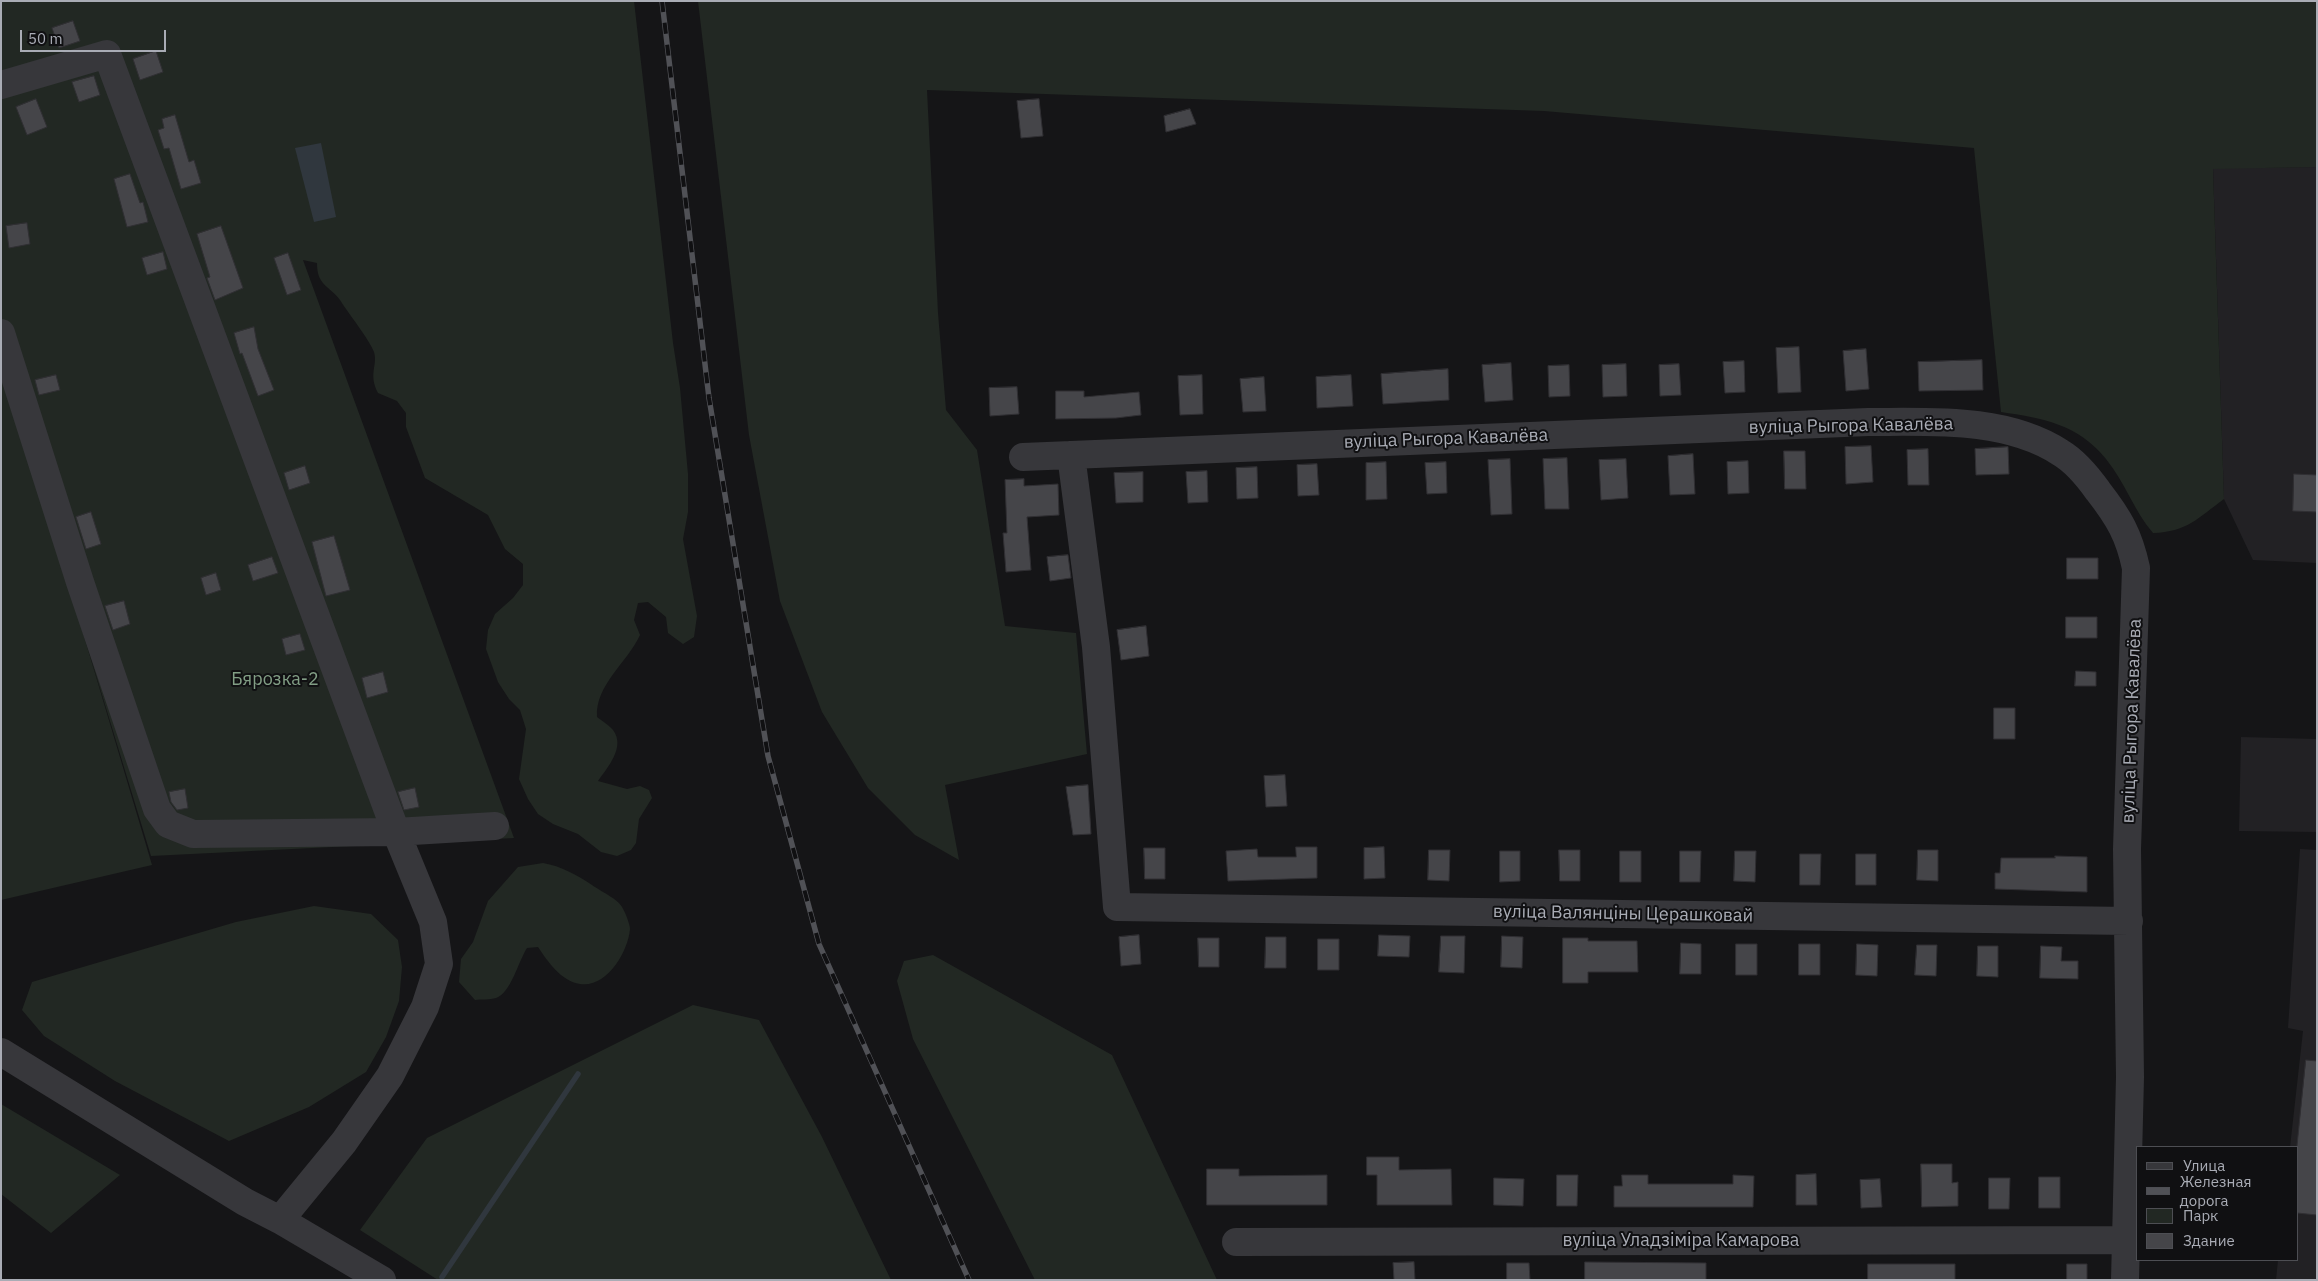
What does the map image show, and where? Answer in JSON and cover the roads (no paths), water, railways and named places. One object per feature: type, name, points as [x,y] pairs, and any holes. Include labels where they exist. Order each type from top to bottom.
[{"type":"street","points":[[1,85],[106,54],[396,832],[432,922],[439,964],[425,1007],[390,1076],[344,1142],[280,1220]]},
{"type":"street","points":[[1,333],[111,677],[161,817],[179,830],[193,834],[396,832],[495,826]]},
{"type":"street","name":"вуліца Рыгора Кавалёва","points":[[1023,457],[1868,422],[1925,422],[1979,426],[2023,434],[2063,454],[2077,466],[2112,508],[2128,534],[2136,568],[2127,839],[2130,1077],[2125,1280]]},
{"type":"street","name":"вуліца Валянціны Церашковай","points":[[1071,455],[1096,647],[1117,906],[2129,921]]},
{"type":"street","points":[[1,1052],[245,1202],[280,1220],[382,1280]]},
{"type":"street","name":"вуліца Уладзіміра Камарова","points":[[1236,1242],[2126,1240]]},
{"type":"waterway","points":[[442,1277],[578,1074]]},
{"type":"railway","points":[[662,1],[709,398],[768,756],[819,944],[969,1280]]},
{"type":"park label","name":"Бярозка-2","points":[[275,680]]}]
